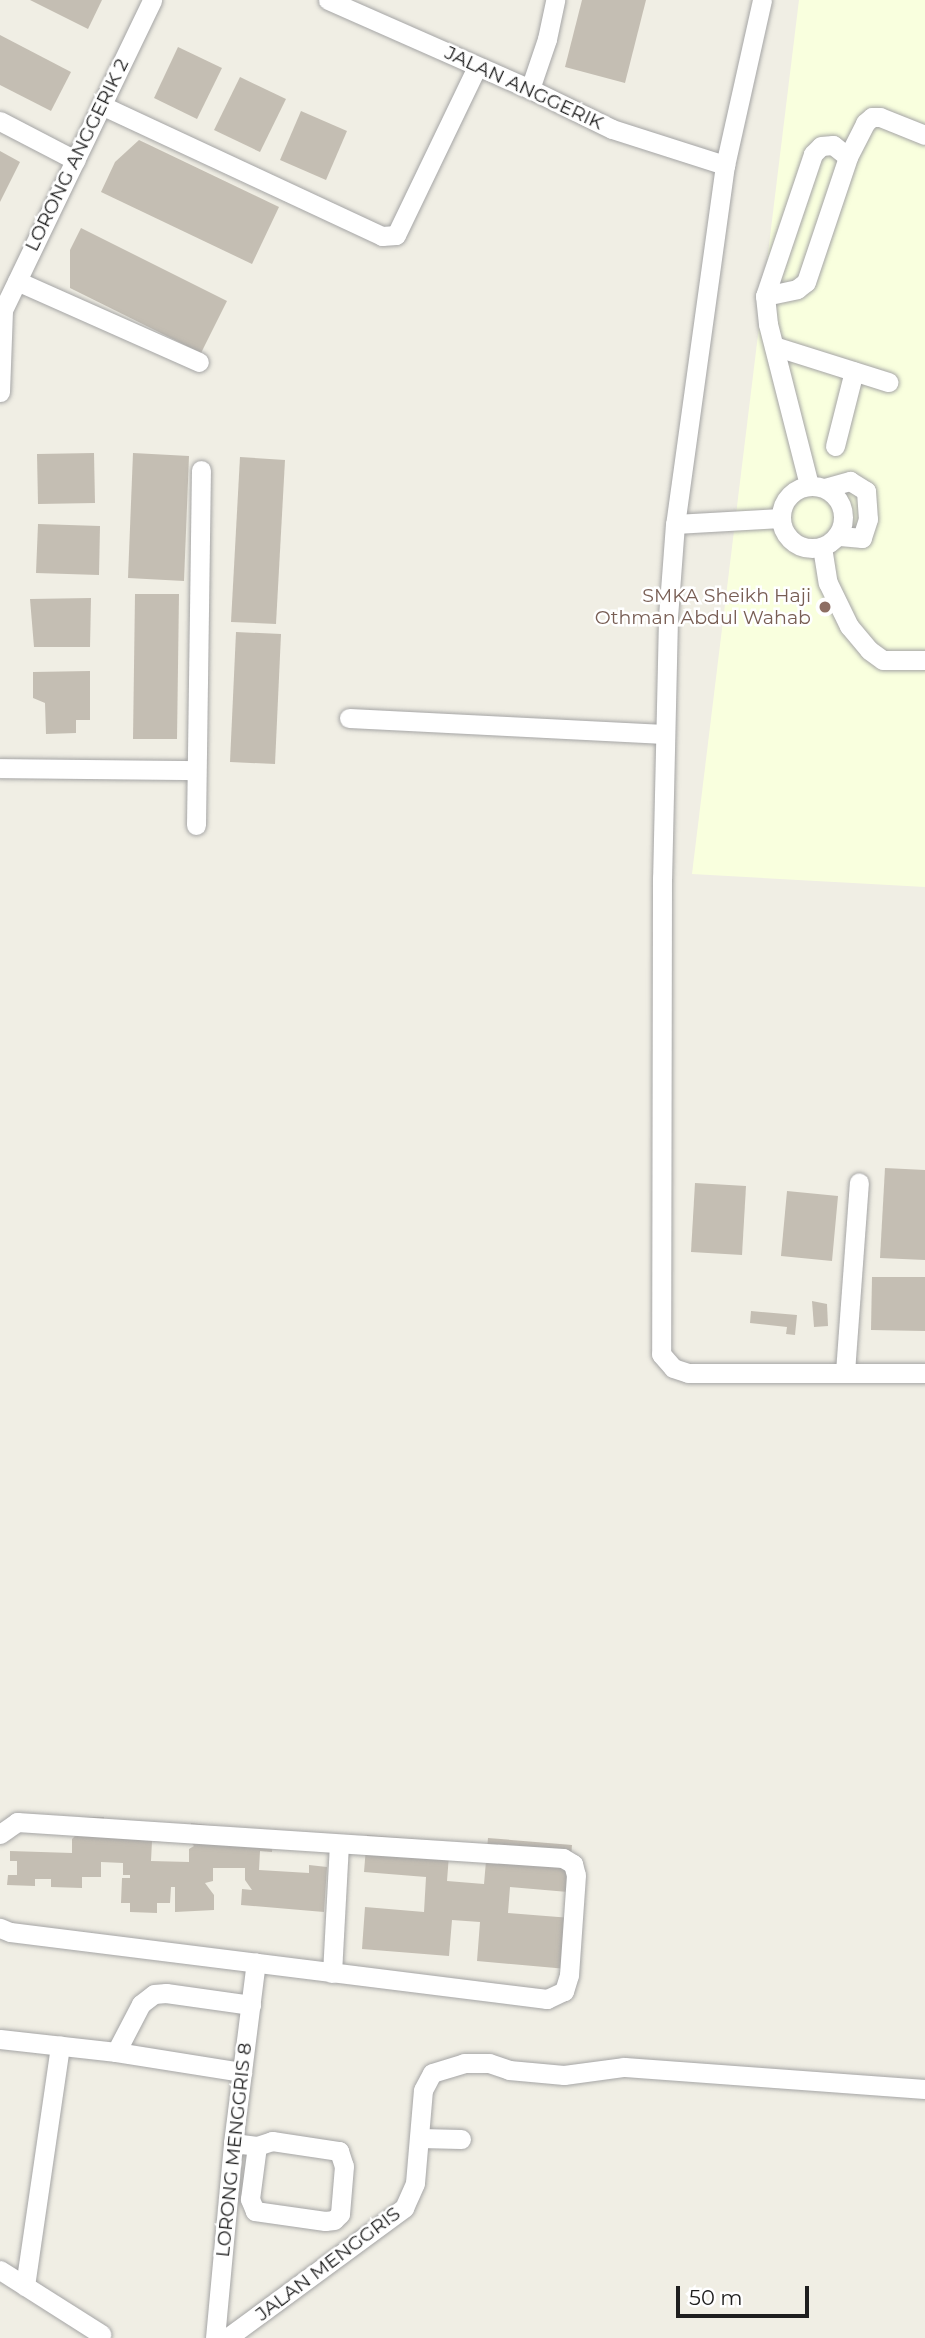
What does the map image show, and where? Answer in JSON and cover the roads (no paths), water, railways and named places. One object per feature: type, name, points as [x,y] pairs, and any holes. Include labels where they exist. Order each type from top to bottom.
[{"type":"street","name":"LORONG ANGGERIK 2","points":[[2,311],[152,0]]},
{"type":"street","name":"JALAN ANGGERIK","points":[[328,0],[530,89],[612,129],[725,165]]},
{"type":"street","points":[[530,89],[547,40],[555,0]]},
{"type":"street","points":[[762,0],[725,165],[675,524],[665,734],[661,1354],[673,1368],[688,1373],[925,1373]]},
{"type":"street","points":[[101,106],[382,236],[396,235],[477,67]]},
{"type":"street","points":[[765,296],[797,289],[806,282],[848,158],[865,123],[872,117],[880,117],[925,135]]},
{"type":"street","points":[[0,121],[75,160]]},
{"type":"street","points":[[848,158],[833,145],[821,146],[813,154],[765,296],[774,346],[817,486],[840,500],[844,519],[830,542],[828,583],[849,626],[869,650],[883,660],[925,660]]},
{"type":"street","points":[[17,281],[199,362]]},
{"type":"street","points":[[0,392],[2,311]]},
{"type":"street","points":[[774,346],[888,382]]},
{"type":"street","points":[[835,446],[853,370]]},
{"type":"street","points":[[196,825],[201,470]]},
{"type":"street","points":[[850,481],[866,491],[867,519],[862,538],[807,548],[794,543],[785,532],[781,518],[784,503],[794,491],[850,481]]},
{"type":"street","points":[[675,524],[781,518]]},
{"type":"street","points":[[349,718],[665,734]]},
{"type":"street","points":[[0,768],[196,770]]},
{"type":"street","points":[[845,1373],[859,1183]]},
{"type":"street","points":[[0,1834],[17,1822],[563,1858],[573,1864],[576,1875],[569,1975],[565,1991],[547,2000],[0,1928]]},
{"type":"street","points":[[332,1973],[339,1844]]},
{"type":"street","name":"LORONG MENGGRIS 8","points":[[215,2338],[233,2143],[256,1962]]},
{"type":"street","points":[[116,2052],[141,2004],[154,1994],[251,2005]]},
{"type":"street","points":[[0,2039],[116,2052],[242,2072]]},
{"type":"street","points":[[25,2286],[61,2046]]},
{"type":"street","name":"JALAN MENGGRIS","points":[[227,2338],[404,2208],[415,2183],[423,2090],[432,2073],[464,2063],[489,2063],[509,2070],[564,2075],[624,2067],[925,2089]]},
{"type":"street","points":[[420,2138],[461,2139]]},
{"type":"street","points":[[233,2143],[257,2146],[272,2141],[339,2151],[344,2166],[340,2214],[334,2220]]},
{"type":"street","points":[[257,2146],[250,2199],[255,2211],[334,2220]]},
{"type":"street","points":[[334,2220],[349,2250]]},
{"type":"street","points":[[0,2270],[101,2334]]},
{"type":"place","name":"SMKA Sheikh Haji Othman Abdul Wahab","points":[[825,607]]}]
